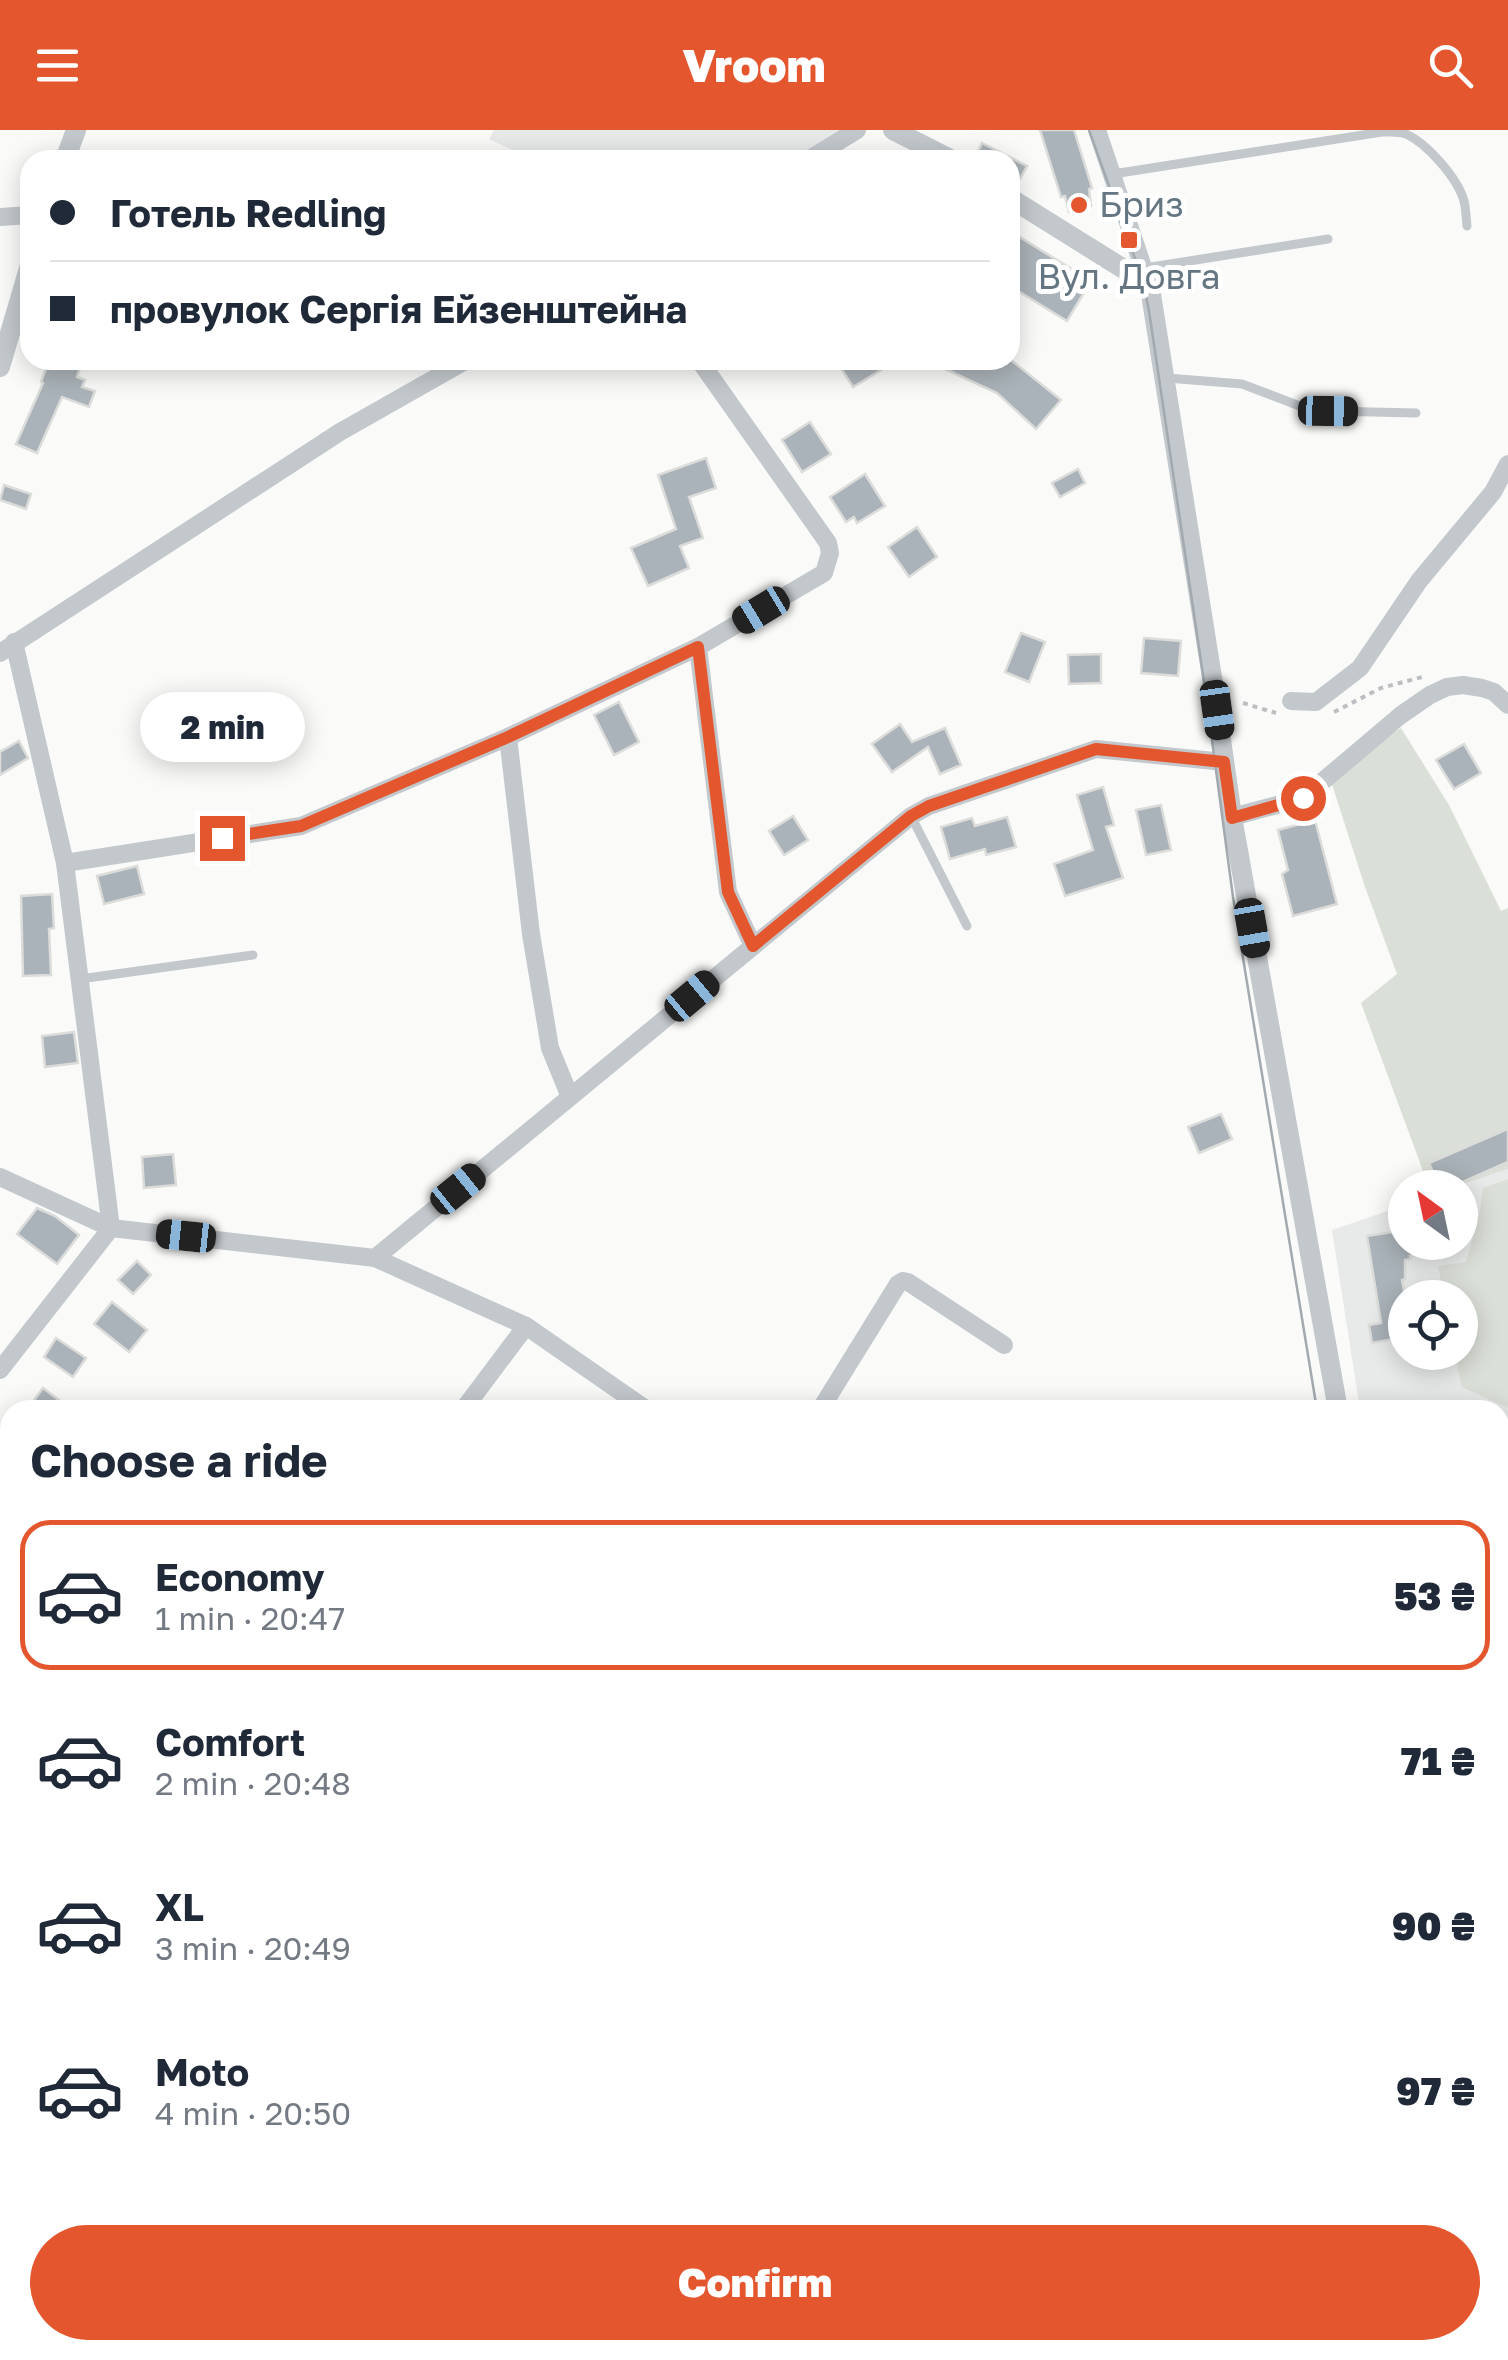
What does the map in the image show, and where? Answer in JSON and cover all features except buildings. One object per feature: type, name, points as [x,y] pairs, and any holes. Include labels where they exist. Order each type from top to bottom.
[{"type":"street","points":[[824,150],[857,130]]},
{"type":"street","points":[[893,130],[932,150]]},
{"type":"street","points":[[1098,130],[1148,278],[1232,818],[1336,1400]]},
{"type":"street","points":[[1020,204],[1143,281],[1148,278]]},
{"type":"street","points":[[0,367],[20,299]]},
{"type":"street","points":[[0,1370],[111,1228],[65,863],[7,647],[340,432],[450,370]]},
{"type":"street","points":[[65,863],[301,826],[508,737],[698,647],[824,573],[830,554],[828,543],[706,370]]},
{"type":"street","points":[[1284,707],[1316,702],[1360,668],[1418,581],[1493,492],[1508,464]]},
{"type":"street","points":[[698,647],[728,892],[753,946]]},
{"type":"street","points":[[1232,818],[1303,798],[1430,695],[1463,685],[1494,692],[1508,705]]},
{"type":"street","points":[[508,737],[530,934],[550,1048],[570,1097]]},
{"type":"street","points":[[375,1258],[911,816],[929,806],[1096,749],[1224,762]]},
{"type":"street","points":[[0,1177],[111,1228],[375,1258],[526,1326],[633,1400]]},
{"type":"street","points":[[826,1400],[903,1281],[1004,1346]]},
{"type":"street","points":[[470,1400],[526,1326]]},
{"type":"lane","points":[[1113,174],[1398,132],[1418,142],[1449,172],[1464,201],[1468,226]]},
{"type":"lane","points":[[1148,278],[1328,239]]},
{"type":"lane","points":[[1164,378],[1242,384],[1306,408],[1328,411],[1416,412]]},
{"type":"lane","points":[[911,816],[967,926]]},
{"type":"lane","points":[[80,979],[253,955]]},
{"type":"path","points":[[1322,717],[1381,688],[1427,676]]},
{"type":"path","points":[[1243,702],[1284,707]]},
{"type":"shaded area","points":[[494,130],[841,130],[808,150],[512,150],[489,139]]},
{"type":"shaded area","points":[[1401,728],[1449,805],[1501,911],[1508,908],[1508,1169],[1478,1179],[1478,1170],[1423,1170],[1361,1003],[1397,974],[1329,775]]},
{"type":"shaded area","points":[[1508,1169],[1508,1400],[1358,1400],[1332,1230],[1388,1211],[1388,1260],[1478,1260],[1478,1179]]},
{"type":"shaded area","points":[[1508,1179],[1508,1400],[1490,1400],[1462,1387],[1458,1370],[1478,1370],[1478,1280],[1441,1280],[1438,1266],[1478,1260],[1483,1188]]},
{"type":"tram line","points":[[1089,130],[1143,281],[1149,311],[1233,897],[1315,1400]]},
{"type":"place","name":"Бриз","points":[[1079,205]]},
{"type":"place","name":"Вул. Довга","points":[[1129,240]]},
{"type":"route","points":[[222,838],[301,826],[508,737],[698,647],[728,892],[753,946],[911,816],[929,806],[1096,749],[1224,762],[1232,818],[1303,798]]}]
